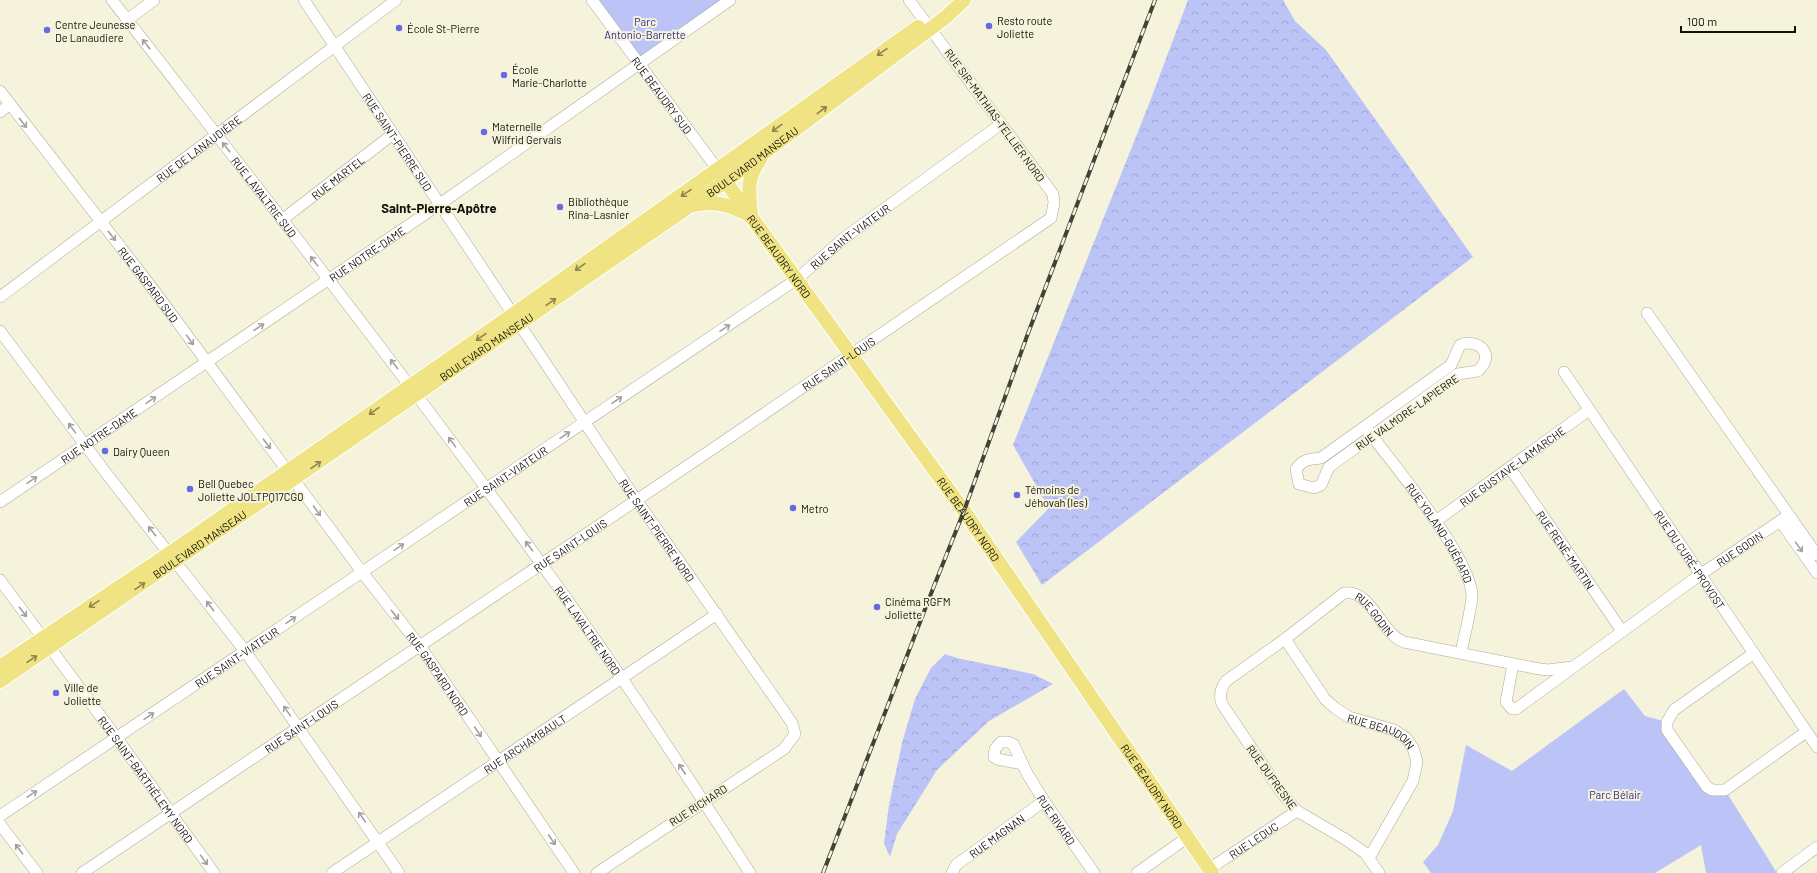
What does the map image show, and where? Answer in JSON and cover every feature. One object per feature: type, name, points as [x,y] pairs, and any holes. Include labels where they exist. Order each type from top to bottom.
[{"type":"main road","name":"BOULEVARD MANSEAU","points":[[516,319],[690,206],[722,176],[767,150],[960,0]]},
{"type":"main road","name":"BOULEVARD MANSEAU","points":[[0,681],[47,643],[722,176],[929,25],[946,17],[964,0]]},
{"type":"main road","points":[[690,206],[707,203],[729,205],[751,216],[749,180],[752,170],[767,150]]},
{"type":"main road","name":"RUE BEAUDRY NORD","points":[[722,176],[964,511],[1210,871]]},
{"type":"main road","name":"BOULEVARD MANSEAU","points":[[0,667],[47,643]]},
{"type":"street","name":"RUE LAVALTRIE SUD","points":[[112,0],[414,390]]},
{"type":"street","points":[[127,20],[154,0]]},
{"type":"street","name":"RUE SAINT-PIERRE SUD","points":[[304,0],[333,46],[516,319]]},
{"type":"street","name":"RUE DE LANAUDIÈRE","points":[[0,297],[396,0]]},
{"type":"street","name":"RUE BEAUDRY SUD","points":[[592,0],[722,176]]},
{"type":"street","name":"RUE NOTRE-DAME","points":[[0,502],[440,204],[730,0]]},
{"type":"street","name":"RUE SIR-MATHIAS-TELLIER NORD","points":[[909,0],[1053,194],[1054,212]]},
{"type":"street","name":"RUE GASPARD SUD","points":[[0,91],[153,289],[290,475]]},
{"type":"street","points":[[0,112],[10,104]]},
{"type":"street","name":"RUE SAINT-VIATEUR","points":[[0,816],[797,279],[844,238],[1002,124]]},
{"type":"street","name":"RUE MARTEL","points":[[282,220],[393,134]]},
{"type":"street","name":"RUE SAINT-LOUIS","points":[[82,873],[1040,227],[1051,218],[1054,212]]},
{"type":"street","points":[[1647,313],[1785,518],[1817,572]]},
{"type":"street","name":"RUE SAINT-PIERRE NORD","points":[[516,319],[637,500],[792,722],[795,734]]},
{"type":"street","points":[[0,331],[85,445],[173,557],[244,651],[399,873]]},
{"type":"street","name":"RUE VALMORE-LAPIERRE","points":[[1369,432],[1321,458],[1305,460],[1300,463],[1296,469],[1298,484],[1314,488],[1321,485],[1329,467],[1369,432],[1451,366],[1460,345],[1472,343],[1483,349],[1486,355],[1485,363],[1478,371],[1458,374],[1369,432]]},
{"type":"street","name":"RUE DU CURÉ-PROVOST","points":[[1564,372],[1817,747]]},
{"type":"street","name":"RUE LAVALTRIE NORD","points":[[414,390],[542,564],[621,678],[750,873]]},
{"type":"street","name":"RUE GUSTAVE-LAMARCHE","points":[[1436,521],[1589,410]]},
{"type":"street","name":"RUE YOLAND-GUÉRARD","points":[[1369,432],[1436,521],[1460,558],[1468,576],[1472,596],[1461,653]]},
{"type":"street","name":"RUE RENÉ-MARTIN","points":[[1510,468],[1622,632]]},
{"type":"street","name":"RUE GASPARD NORD","points":[[290,475],[362,572],[420,646],[574,873]]},
{"type":"street","points":[[1785,518],[1817,555]]},
{"type":"street","name":"RUE GODIN","points":[[1513,664],[1506,702],[1512,709],[1516,709],[1701,574],[1785,518]]},
{"type":"street","name":"RUE SAINT-BARTHÉLEMY NORD","points":[[0,580],[214,873]]},
{"type":"street","name":"RUE GODIN","points":[[1221,694],[1222,687],[1226,681],[1285,639],[1344,593],[1350,592],[1359,595],[1365,600],[1396,639],[1404,642],[1547,670],[1573,667]]},
{"type":"street","name":"RUE ARCHAMBAULT","points":[[332,873],[717,614]]},
{"type":"street","name":"RUE BEAUDOIN","points":[[1285,639],[1325,699],[1335,708],[1350,717],[1394,730],[1406,738],[1413,748],[1417,762],[1413,781],[1369,858]]},
{"type":"street","points":[[1754,653],[1674,710],[1667,722],[1667,730],[1707,787],[1718,791],[1724,790],[1806,732]]},
{"type":"street","name":"RUE DUFRESNE","points":[[1221,694],[1222,704],[1281,792],[1297,811],[1319,826],[1345,839],[1365,853],[1379,873]]},
{"type":"street","name":"RUE RICHARD","points":[[597,873],[703,801],[784,749],[795,734]]},
{"type":"street","name":"RUE RIVARD","points":[[1023,764],[1044,801],[1094,873]]},
{"type":"street","name":"RUE MAGNAN","points":[[952,873],[956,865],[1044,801]]},
{"type":"street","name":"RUE LEDUC","points":[[1210,871],[1297,811]]},
{"type":"street","points":[[0,824],[37,873]]},
{"type":"street","points":[[1137,873],[1188,837]]},
{"type":"street","points":[[1782,873],[1817,847]]},
{"type":"green space","name":"Parc Antonio-Barrette","points":[[592,0],[730,0],[639,65]]},
{"type":"green space","points":[[1188,0],[1283,0],[1295,21],[1326,50],[1473,257],[1042,585],[1016,542],[1049,508],[1013,445],[1149,104]]},
{"type":"green space","points":[[945,654],[957,658],[1033,674],[1053,684],[989,721],[937,770],[897,834],[890,857],[884,843],[889,805],[902,743],[915,699],[931,668]]},
{"type":"green space","name":"Parc Bélair","points":[[1624,689],[1645,716],[1667,722],[1707,787],[1725,790],[1777,873],[1706,873],[1701,845],[1655,873],[1431,873],[1423,862],[1438,845],[1453,811],[1466,745],[1512,771]]},
{"type":"railway","points":[[823,873],[964,511],[1027,336],[1155,0]]},
{"type":"place","name":"Resto route Joliette","points":[[989,26]]},
{"type":"place","name":"École St-Pierre","points":[[399,28]]},
{"type":"place","name":"Centre Jeunesse De Lanaudiere","points":[[47,30]]},
{"type":"place","name":"École Marie-Charlotte","points":[[504,75]]},
{"type":"place","name":"Maternelle Wilfrid Gervais","points":[[484,132]]},
{"type":"place","name":"Bibliothèque Rina-Lasnier","points":[[560,207]]},
{"type":"place","name":"Dairy Queen","points":[[105,451]]},
{"type":"place","name":"Bell Quebec Joliette JOLTPQ17CG0","points":[[190,489]]},
{"type":"place","name":"Témoins de Jéhovah (les)","points":[[1017,495]]},
{"type":"place","name":"Metro","points":[[793,508]]},
{"type":"place","name":"Cinéma RGFM Joliette","points":[[877,607]]},
{"type":"place","name":"Ville de Joliette","points":[[56,693]]},
{"type":"district","name":"Saint-Pierre-Apôtre","points":[[439,208]]}]
